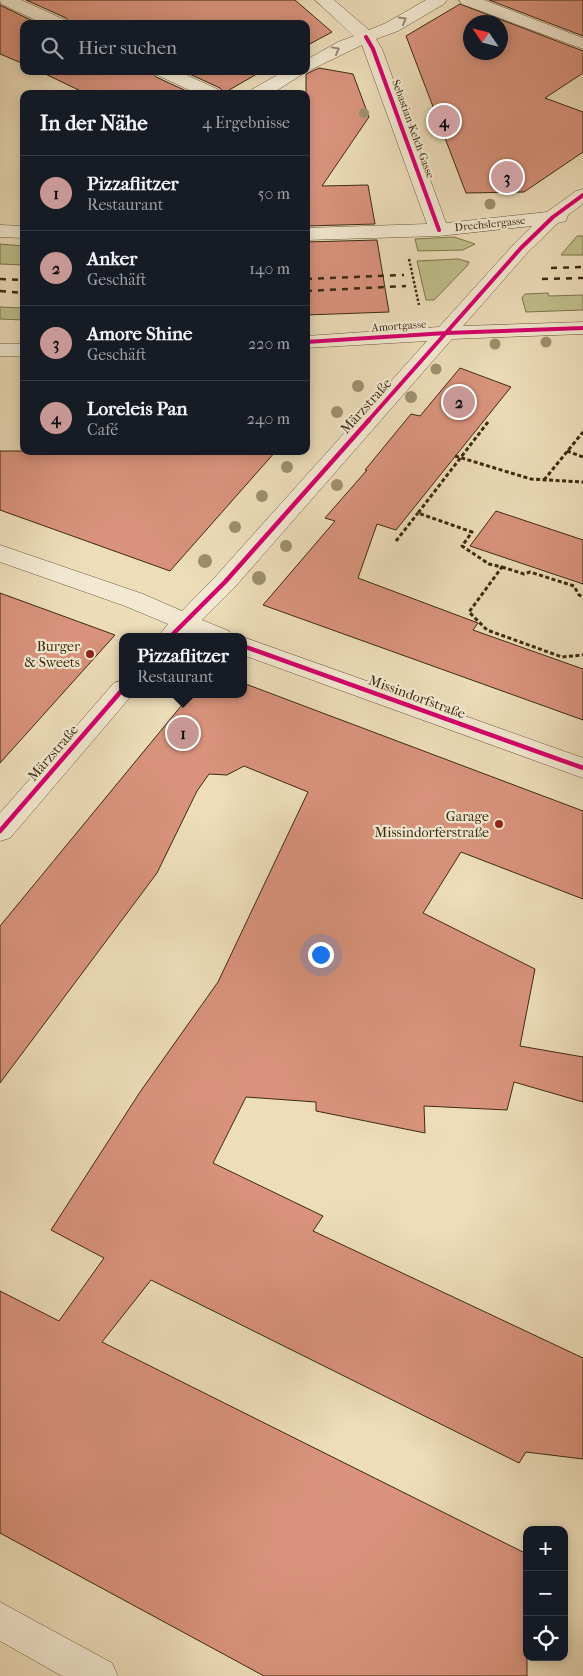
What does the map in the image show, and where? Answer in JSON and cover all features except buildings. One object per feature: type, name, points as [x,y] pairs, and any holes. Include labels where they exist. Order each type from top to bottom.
[{"type":"street","points":[[7,0],[50,20]]},
{"type":"street","name":"Sebastian-Kelch-Gasse","points":[[324,0],[366,37],[373,49],[439,230]]},
{"type":"street","points":[[310,65],[344,46],[392,26],[438,0]]},
{"type":"street","points":[[468,0],[583,44]]},
{"type":"street","points":[[172,75],[204,90]]},
{"type":"street","points":[[264,90],[291,75]]},
{"type":"street","name":"Märzstraße","points":[[177,629],[224,582],[436,334],[553,217],[583,195]]},
{"type":"street","name":"Drechslergasse","points":[[310,234],[439,230],[553,217],[583,216]]},
{"type":"street","points":[[0,231],[20,232]]},
{"type":"street","name":"Amortgasse","points":[[310,342],[583,328]]},
{"type":"street","points":[[0,350],[20,350]]},
{"type":"street","points":[[0,553],[134,600],[177,629],[198,633]]},
{"type":"street","name":"Missindorfstraße","points":[[247,647],[583,768]]},
{"type":"street","name":"Märzstraße","points":[[0,831],[119,694]]},
{"type":"street","points":[[0,1621],[99,1676]]},
{"type":"path","points":[[403,232],[436,334]]},
{"type":"path","points":[[396,541],[488,422]]},
{"type":"path","points":[[544,481],[583,432]]},
{"type":"path","points":[[567,451],[583,457]]},
{"type":"path","points":[[455,456],[531,479],[583,482]]},
{"type":"path","points":[[418,513],[472,532],[462,546],[489,564],[524,574],[530,572],[574,586],[578,595],[583,597]]},
{"type":"path","points":[[502,567],[470,612],[488,630],[562,657],[583,655]]},
{"type":"green space","points":[[577,236],[583,236],[583,255],[561,255]]},
{"type":"green space","points":[[454,237],[475,244],[463,250],[418,251],[415,239]]},
{"type":"green space","points":[[0,244],[20,246],[20,265],[0,264]]},
{"type":"green space","points":[[458,259],[469,262],[467,266],[434,300],[426,300],[417,261]]},
{"type":"green space","points":[[548,293],[549,296],[583,295],[583,310],[526,312],[522,298],[525,294]]},
{"type":"green space","points":[[0,307],[20,308],[20,320],[0,319]]},
{"type":"railway","points":[[551,268],[583,267]]},
{"type":"railway","points":[[310,279],[404,275]]},
{"type":"railway","points":[[542,279],[583,278]]},
{"type":"railway","points":[[0,279],[20,280]]},
{"type":"railway","points":[[310,291],[406,286]]},
{"type":"railway","points":[[0,291],[20,293]]},
{"type":"cycle path","points":[[366,37],[373,49],[439,230]]},
{"type":"cycle path","points":[[174,633],[225,582],[521,248],[553,217],[583,195]]},
{"type":"cycle path","points":[[310,342],[446,333],[583,328]]},
{"type":"cycle path","points":[[247,647],[583,768]]},
{"type":"cycle path","points":[[0,831],[119,694]]},
{"type":"place","name":"Loreleis Pan","points":[[444,121]]},
{"type":"place","name":"Amore Shine","points":[[507,177]]},
{"type":"place","name":"Anker","points":[[459,402]]},
{"type":"place","name":"Burger & Sweets","points":[[90,654]]},
{"type":"place","name":"Pizzaflitzer","points":[[183,733]]},
{"type":"place","name":"Garage Missindorferstraße","points":[[499,824]]}]
